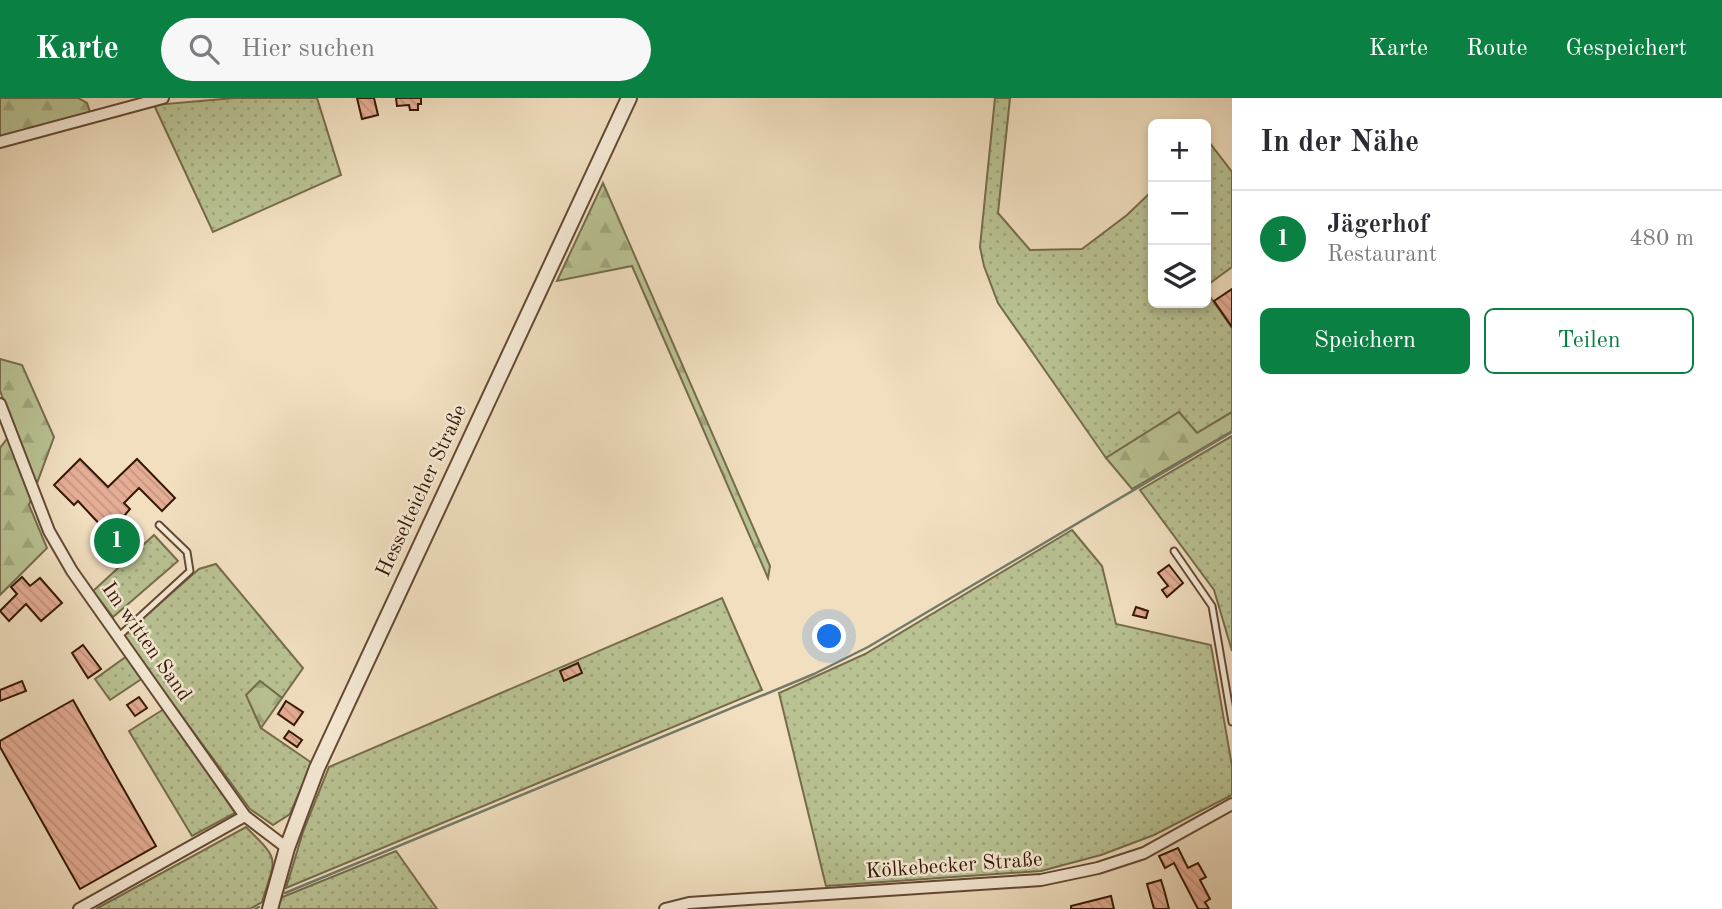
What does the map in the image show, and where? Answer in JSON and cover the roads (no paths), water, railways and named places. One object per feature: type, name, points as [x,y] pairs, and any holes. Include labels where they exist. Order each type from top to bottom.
[{"type":"street","points":[[0,142],[163,98]]},
{"type":"street","name":"Hesselteicher Straße","points":[[270,909],[287,848],[317,768],[629,98]]},
{"type":"street","name":"Im witten Sand","points":[[0,404],[49,531],[72,571],[245,816],[287,848]]},
{"type":"street","name":"Kölkebecker Straße","points":[[665,909],[689,903],[723,905],[1041,880],[1098,868],[1144,853],[1232,804]]},
{"type":"street","points":[[79,909],[245,816]]},
{"type":"lane","points":[[119,636],[190,571],[187,552],[159,525]]},
{"type":"lane","points":[[1174,551],[1212,606],[1232,722]]},
{"type":"waterway","points":[[285,893],[814,674],[868,647],[1232,432]]},
{"type":"waterway","points":[[255,909],[259,907]]},
{"type":"place","name":"Jägerhof","points":[[117,541]]}]
